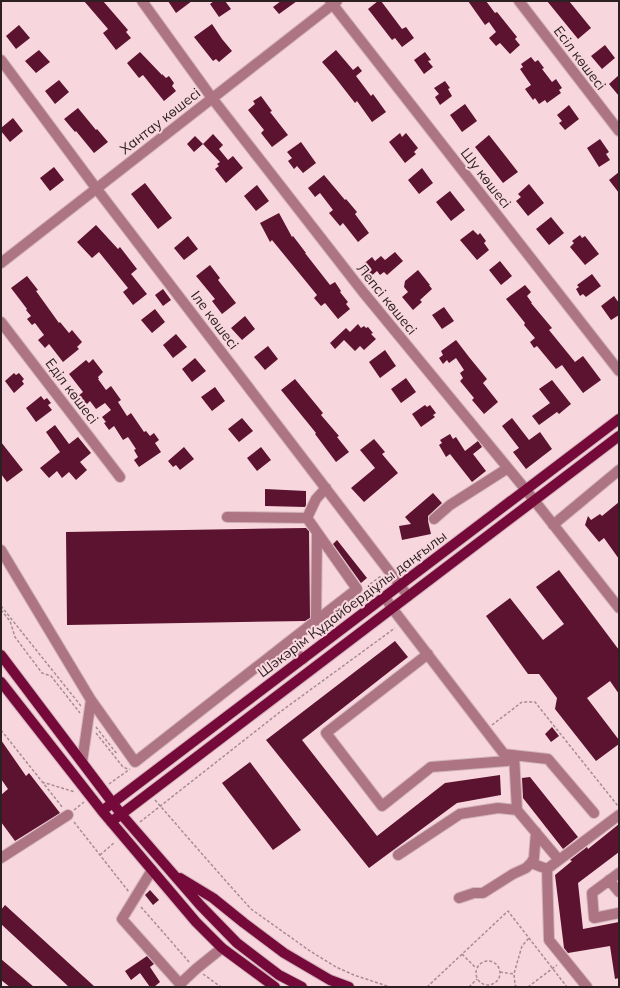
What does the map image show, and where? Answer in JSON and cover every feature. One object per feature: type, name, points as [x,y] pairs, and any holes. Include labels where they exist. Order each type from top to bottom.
[{"type":"main road","name":"Шәкәрім Құдайбердіұлы даңғылы","points":[[102,811],[619,419]]},
{"type":"main road","name":"Шәкәрім Құдайбердіұлы даңғылы","points":[[111,822],[619,436]]},
{"type":"main road","points":[[1,655],[121,814],[200,905],[237,943],[279,974],[302,987]]},
{"type":"main road","points":[[1,682],[102,811],[196,922],[222,948],[274,987]]},
{"type":"main road","points":[[171,872],[212,898],[284,953],[330,980],[349,987]]},
{"type":"street","name":"Лепсі көшесі","points":[[142,1],[212,98],[363,292],[526,490],[619,608]]},
{"type":"street","name":"Есіл көшесі","points":[[519,1],[619,131]]},
{"type":"street","name":"Хантау көшесі","points":[[1,263],[333,2]]},
{"type":"street","name":"Шу көшесі","points":[[333,2],[619,371]]},
{"type":"street","name":"Іле көшесі","points":[[1,60],[96,188],[408,596]]},
{"type":"street","name":"Еділ көшесі","points":[[1,322],[120,477]]},
{"type":"street","points":[[434,519],[450,505],[508,468]]},
{"type":"street","points":[[553,525],[619,470]]},
{"type":"street","points":[[307,518],[316,499],[326,488]]},
{"type":"street","points":[[227,517],[307,518]]},
{"type":"street","points":[[1,550],[91,700],[135,762],[357,589],[307,518]]},
{"type":"street","points":[[316,621],[317,532]]},
{"type":"street","points":[[384,597],[486,730],[509,754],[517,810],[559,860]]},
{"type":"street","points":[[286,644],[303,659]]},
{"type":"street","points":[[428,654],[326,733],[382,806],[431,767],[507,761],[509,754]]},
{"type":"street","points":[[82,762],[91,700]]},
{"type":"street","points":[[509,754],[548,759],[594,813]]},
{"type":"street","points":[[398,856],[460,814],[498,808],[517,810]]},
{"type":"street","points":[[1,858],[68,815]]},
{"type":"street","points":[[547,869],[619,815]]},
{"type":"street","points":[[459,898],[474,893],[483,893],[513,874],[526,868],[534,858],[536,832]]},
{"type":"street","points":[[531,863],[547,869]]},
{"type":"street","points":[[547,869],[549,940],[587,987]]},
{"type":"street","points":[[152,870],[122,919],[180,984],[222,948]]},
{"type":"street","points":[[619,873],[592,892],[594,918],[619,913]]},
{"type":"street","points":[[609,880],[619,892]]},
{"type":"path","points":[[1,606],[88,720],[123,767],[128,769],[88,720],[52,676],[42,673],[15,637],[10,622],[1,610]]},
{"type":"path","points":[[133,828],[160,805],[280,712],[403,622]]},
{"type":"path","points":[[486,730],[522,702],[534,702],[619,808]]},
{"type":"path","points":[[1,730],[134,899],[196,969],[222,987]]},
{"type":"path","points":[[42,782],[91,797]]},
{"type":"path","points":[[68,815],[91,797]]},
{"type":"path","points":[[154,799],[251,909],[310,951],[336,967],[354,975],[390,987]]},
{"type":"path","points":[[100,855],[123,836]]},
{"type":"path","points":[[427,987],[508,911],[567,987]]},
{"type":"path","points":[[517,987],[515,985],[514,974],[522,946],[529,938]]},
{"type":"path","points":[[462,954],[476,968]]},
{"type":"path","points":[[490,961],[498,966],[500,972],[497,982],[489,986],[485,986],[477,979],[475,972],[478,965],[482,962],[490,961]]},
{"type":"path","points":[[528,987],[559,964]]},
{"type":"path","points":[[500,972],[514,974]]},
{"type":"path","points":[[469,987],[477,979]]},
{"type":"building","points":[[84,1],[103,1],[128,30],[126,32],[131,38],[116,50],[103,33],[108,29]]},
{"type":"building","points":[[168,1],[192,1],[176,13]]},
{"type":"building","points":[[214,1],[225,1],[231,9],[219,17],[210,4]]},
{"type":"building","points":[[281,1],[297,1],[279,14],[273,7]]},
{"type":"building","points":[[378,1],[381,1],[402,29],[406,27],[414,38],[402,47],[395,38],[392,40],[368,9]]},
{"type":"building","points":[[468,1],[486,1],[517,37],[515,39],[520,45],[510,54],[500,43],[496,46],[489,38],[496,32],[489,22],[485,25]]},
{"type":"building","points":[[547,1],[569,1],[591,28],[578,39]]},
{"type":"building","points":[[212,24],[232,51],[219,62],[216,59],[213,61],[194,37]]},
{"type":"building","points":[[19,25],[30,38],[16,49],[6,36]]},
{"type":"building","points":[[605,45],[615,58],[602,69],[591,56]]},
{"type":"building","points":[[39,50],[50,62],[36,73],[25,61]]},
{"type":"building","points":[[336,50],[353,70],[358,66],[362,71],[356,76],[371,96],[373,94],[386,112],[372,122],[357,101],[355,103],[322,62]]},
{"type":"building","points":[[140,52],[162,75],[166,78],[169,76],[174,83],[172,86],[176,91],[164,101],[143,75],[139,78],[127,63]]},
{"type":"building","points":[[425,52],[431,60],[428,61],[433,67],[424,74],[414,60]]},
{"type":"building","points":[[531,57],[535,62],[538,60],[544,68],[542,69],[552,82],[556,79],[562,88],[559,90],[561,93],[547,103],[545,100],[539,104],[535,98],[533,100],[525,89],[531,85],[520,69],[523,67],[521,64]]},
{"type":"building","points":[[619,75],[619,96],[609,84]]},
{"type":"building","points":[[59,80],[69,92],[55,104],[45,91]]},
{"type":"building","points":[[445,81],[450,88],[448,89],[452,96],[440,105],[435,97],[439,94],[434,88]]},
{"type":"building","points":[[261,96],[272,111],[270,112],[288,135],[272,147],[261,133],[264,130],[248,110],[255,104],[253,101]]},
{"type":"building","points":[[465,104],[477,121],[462,132],[450,115]]},
{"type":"building","points":[[569,105],[579,119],[565,130],[559,123],[562,121],[557,115]]},
{"type":"building","points":[[78,108],[108,142],[94,153],[64,119]]},
{"type":"building","points":[[13,118],[23,131],[10,142],[1,131],[1,128]]},
{"type":"building","points":[[400,133],[402,137],[406,133],[418,148],[414,152],[416,154],[405,163],[389,142]]},
{"type":"building","points":[[213,134],[223,145],[219,149],[228,160],[233,156],[243,168],[226,183],[215,169],[219,166],[217,164],[220,162],[203,144]]},
{"type":"building","points":[[489,135],[518,172],[503,183],[475,147]]},
{"type":"building","points":[[195,136],[203,144],[194,152],[187,144]]},
{"type":"building","points":[[600,139],[609,152],[606,154],[610,160],[599,167],[587,148]]},
{"type":"building","points":[[301,142],[316,163],[303,173],[297,166],[294,169],[288,161],[292,158],[287,152]]},
{"type":"building","points":[[54,167],[64,180],[50,191],[40,178]]},
{"type":"building","points":[[422,168],[433,183],[419,194],[408,180]]},
{"type":"building","points":[[619,172],[619,193],[609,180]]},
{"type":"building","points":[[324,175],[357,212],[355,214],[369,233],[358,242],[343,223],[340,226],[329,213],[333,210],[320,193],[315,197],[308,188]]},
{"type":"building","points":[[145,183],[172,218],[158,229],[131,194]]},
{"type":"building","points":[[529,184],[544,203],[528,216],[516,201],[521,197],[518,194]]},
{"type":"building","points":[[257,185],[269,201],[256,211],[244,196]]},
{"type":"building","points":[[450,191],[465,210],[451,221],[436,202]]},
{"type":"building","points":[[279,213],[292,237],[293,236],[330,285],[335,282],[341,291],[340,292],[348,302],[346,304],[350,309],[338,319],[325,303],[321,306],[314,298],[317,295],[272,240],[270,242],[260,223]]},
{"type":"building","points":[[551,217],[564,233],[549,245],[536,229]]},
{"type":"building","points":[[96,225],[118,249],[120,247],[137,269],[131,274],[147,294],[133,305],[123,292],[128,288],[99,252],[92,258],[77,242]]},
{"type":"building","points":[[473,230],[478,235],[480,233],[486,241],[484,243],[489,250],[477,260],[460,240]]},
{"type":"building","points":[[580,235],[582,238],[585,236],[599,254],[585,265],[570,247],[574,243],[572,241]]},
{"type":"building","points":[[188,236],[198,249],[184,260],[174,248]]},
{"type":"building","points":[[395,252],[403,261],[387,275],[384,272],[380,275],[377,271],[370,277],[361,266],[372,257],[375,261],[381,256],[385,260]]},
{"type":"building","points":[[500,261],[512,276],[501,285],[489,270]]},
{"type":"building","points":[[210,265],[220,278],[218,280],[236,303],[222,314],[212,301],[215,299],[196,276]]},
{"type":"building","points":[[418,270],[432,289],[420,300],[422,302],[413,310],[402,297],[408,292],[404,287],[405,281]]},
{"type":"building","points":[[592,274],[601,286],[586,297],[583,294],[580,296],[576,289],[579,287],[577,285]]},
{"type":"building","points":[[27,276],[38,290],[36,291],[59,323],[60,322],[69,333],[72,330],[82,342],[77,347],[79,349],[63,362],[49,344],[45,348],[38,340],[44,335],[35,323],[32,325],[27,319],[31,316],[11,288]]},
{"type":"building","points":[[525,285],[531,292],[527,296],[531,303],[552,328],[549,330],[575,362],[583,356],[601,380],[583,393],[562,365],[556,369],[537,346],[534,348],[530,342],[535,338],[506,299]]},
{"type":"building","points":[[163,289],[171,300],[163,306],[155,295]]},
{"type":"building","points":[[614,296],[619,303],[619,315],[611,320],[601,306]]},
{"type":"building","points":[[444,307],[454,321],[442,329],[432,315]]},
{"type":"building","points":[[155,309],[165,322],[152,333],[141,320]]},
{"type":"building","points":[[245,316],[255,329],[242,340],[231,328]]},
{"type":"building","points":[[358,324],[361,328],[364,326],[366,328],[368,327],[373,333],[371,334],[376,339],[364,350],[360,346],[355,351],[344,340],[335,349],[330,343],[346,328],[350,332]]},
{"type":"building","points":[[176,334],[187,347],[173,358],[163,345]]},
{"type":"building","points":[[456,340],[487,379],[483,383],[498,402],[484,414],[472,400],[474,398],[460,381],[463,378],[460,373],[464,370],[456,358],[449,363],[447,360],[443,364],[439,358],[443,355],[441,351]]},
{"type":"building","points":[[268,346],[278,359],[265,370],[254,357]]},
{"type":"building","points":[[385,350],[396,366],[380,378],[369,362]]},
{"type":"building","points":[[195,358],[206,371],[192,382],[182,369]]},
{"type":"building","points":[[93,359],[103,372],[98,379],[106,390],[111,386],[121,400],[118,402],[127,416],[131,413],[144,432],[146,431],[150,436],[154,433],[159,440],[155,443],[161,452],[139,467],[134,460],[138,457],[134,450],[136,449],[128,437],[123,440],[114,426],[109,430],[104,423],[106,422],[102,417],[111,410],[105,403],[96,409],[90,401],[85,406],[78,396],[83,392],[69,374],[86,360],[89,363]]},
{"type":"building","points":[[14,373],[16,375],[19,373],[24,379],[22,381],[24,384],[14,393],[5,381]]},
{"type":"building","points":[[406,378],[416,392],[401,403],[391,389]]},
{"type":"building","points":[[295,379],[323,413],[321,415],[339,436],[337,437],[349,452],[336,462],[315,434],[316,433],[281,390]]},
{"type":"building","points":[[552,380],[571,404],[559,414],[557,412],[539,425],[532,416],[550,403],[539,389]]},
{"type":"building","points":[[215,387],[225,401],[212,411],[201,397]]},
{"type":"building","points":[[41,396],[44,400],[47,398],[51,403],[48,405],[52,410],[36,422],[26,408]]},
{"type":"building","points":[[425,405],[427,407],[430,405],[436,413],[433,415],[435,417],[421,427],[412,414]]},
{"type":"building","points":[[242,418],[253,431],[239,442],[228,429]]},
{"type":"building","points":[[512,418],[529,440],[540,432],[552,449],[526,469],[513,452],[519,448],[502,426]]},
{"type":"building","points":[[55,425],[69,444],[78,437],[91,453],[80,462],[87,470],[76,480],[69,472],[62,478],[57,471],[49,478],[40,468],[60,452],[46,432]]},
{"type":"building","points":[[450,434],[453,439],[456,437],[465,451],[478,441],[482,447],[473,454],[486,471],[472,482],[450,454],[446,457],[439,445],[442,443],[440,440]]},
{"type":"building","points":[[374,439],[385,452],[382,454],[398,473],[364,502],[351,488],[375,468],[360,450]]},
{"type":"building","points":[[1,442],[23,470],[7,482],[1,474]]},
{"type":"building","points":[[184,447],[194,459],[180,470],[176,465],[173,467],[168,461]]},
{"type":"building","points":[[261,447],[271,460],[257,471],[247,458]]},
{"type":"building","points":[[265,489],[306,491],[306,505],[305,507],[265,506]]},
{"type":"building","points":[[433,493],[442,503],[428,516],[431,534],[402,540],[399,526],[411,524],[405,517]]},
{"type":"building","points":[[619,502],[619,559],[604,538],[599,542],[585,525],[588,516],[591,520],[600,514],[602,516]]},
{"type":"building","points":[[306,528],[309,531],[310,618],[305,621],[67,625],[66,532]]},
{"type":"building","points":[[337,540],[367,578],[361,583],[333,544]]},
{"type":"building","points":[[559,570],[619,650],[619,694],[610,681],[587,698],[619,740],[619,744],[596,761],[555,709],[557,698],[539,674],[528,674],[486,616],[510,598],[543,640],[564,624],[536,587]]},
{"type":"building","points":[[395,641],[408,657],[302,740],[377,836],[445,783],[500,775],[501,795],[457,803],[369,868],[266,740]]},
{"type":"building","points":[[552,727],[559,736],[551,742],[545,734]]},
{"type":"building","points":[[1,740],[26,776],[29,773],[60,813],[15,841],[1,822],[1,795],[8,789],[1,779]]},
{"type":"building","points":[[250,762],[301,830],[273,850],[222,783]]},
{"type":"building","points":[[530,777],[578,837],[563,849],[523,798],[522,778]]},
{"type":"building","points":[[619,824],[619,852],[578,883],[583,929],[619,922],[619,978],[615,979],[610,946],[568,953],[564,948],[555,875],[572,861],[570,860],[587,847],[588,849]]},
{"type":"building","points":[[150,890],[159,900],[153,905],[145,895]]},
{"type":"building","points":[[5,905],[95,987],[69,987],[1,924],[1,910]]},
{"type":"building","points":[[147,956],[154,964],[150,967],[160,982],[154,987],[150,987],[140,973],[131,980],[125,971]]},
{"type":"building","points":[[1,959],[34,987],[10,987],[1,980]]}]
